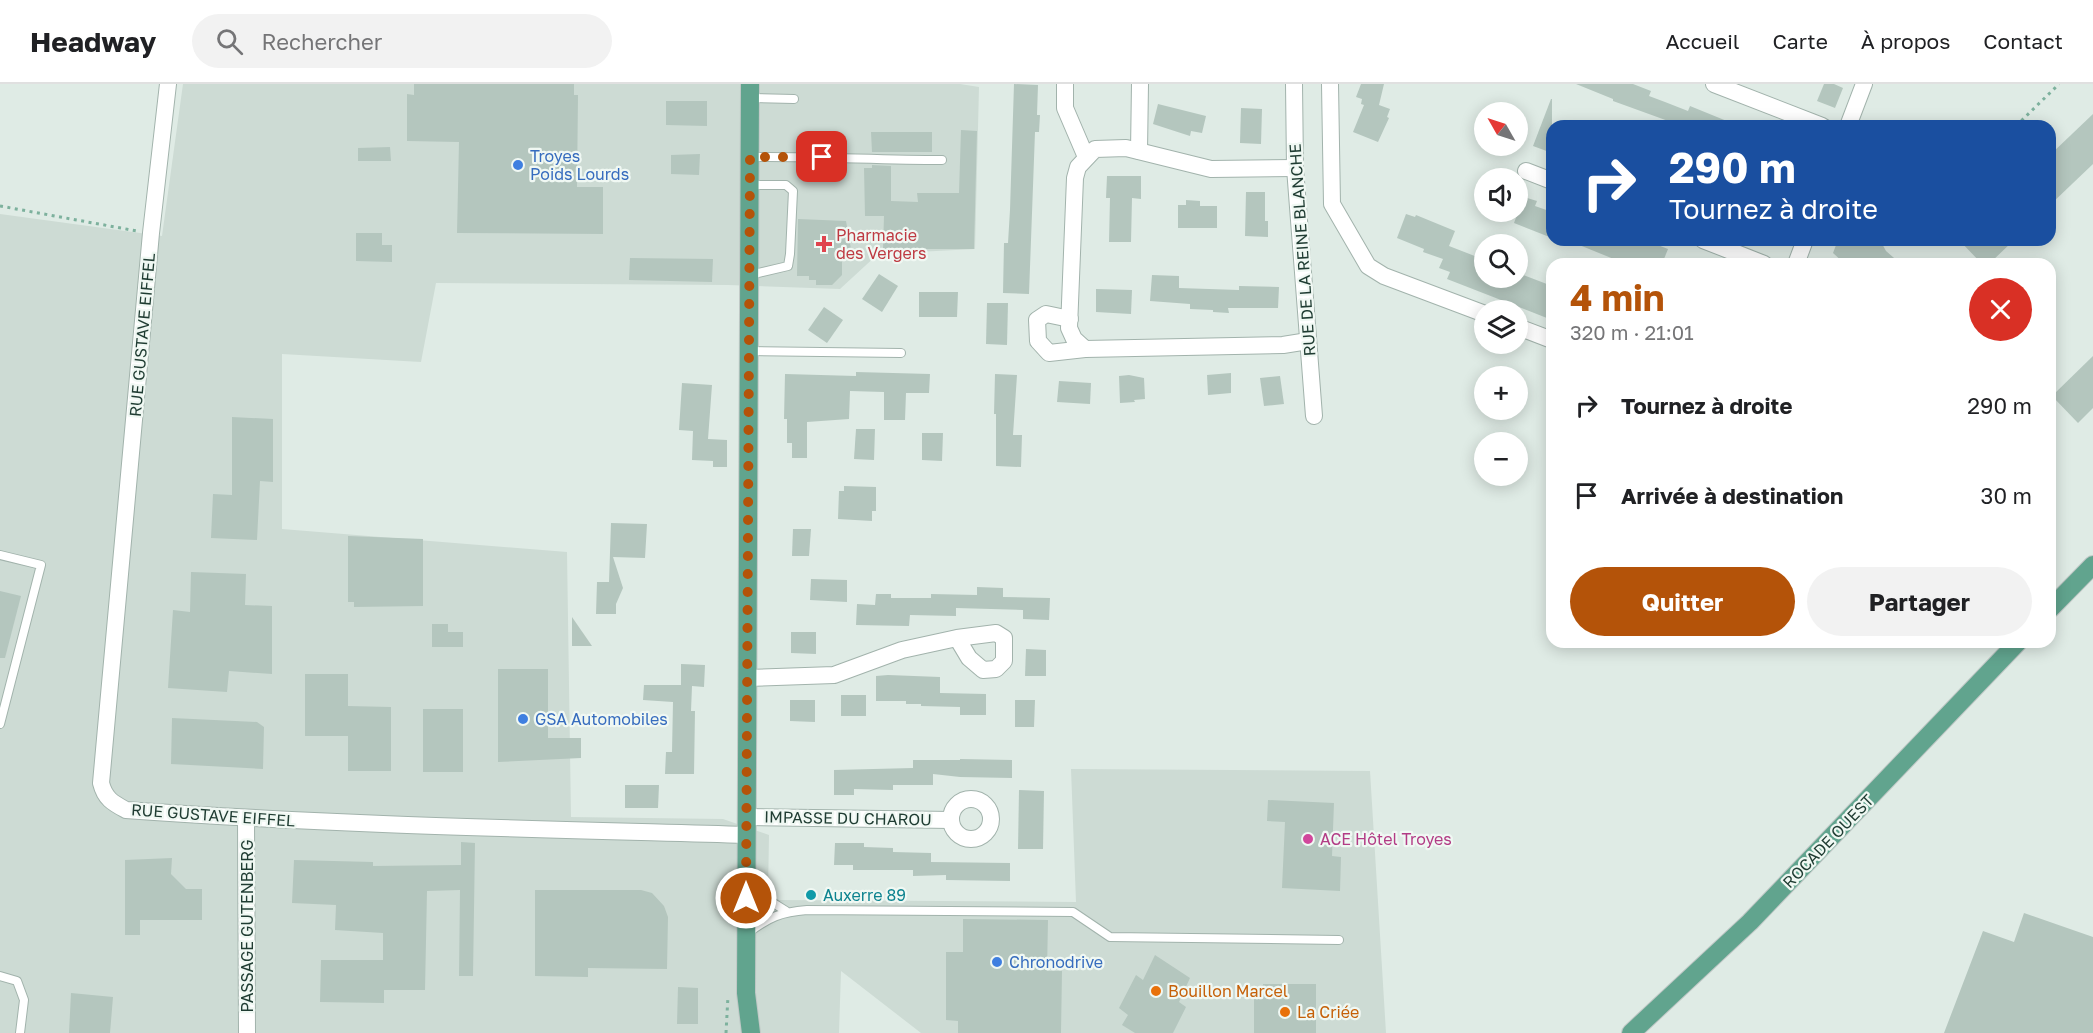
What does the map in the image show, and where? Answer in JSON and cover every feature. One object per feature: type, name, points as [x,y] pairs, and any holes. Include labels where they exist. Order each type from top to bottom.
[{"type":"main road","points":[[750,91],[746,993],[751,1033]]},
{"type":"main road","points":[[2056,603],[2093,564]]},
{"type":"main road","name":"ROCADE OUEST","points":[[1631,1033],[1750,922],[2012,648]]},
{"type":"main road","points":[[740,1033],[746,993]]},
{"type":"street","name":"RUE GUSTAVE EIFFEL","points":[[168,84],[151,234],[101,783],[103,793],[111,802],[126,810],[246,819],[593,832],[746,826]]},
{"type":"street","points":[[1065,84],[1065,108],[1086,157]]},
{"type":"street","points":[[1138,151],[1140,84]]},
{"type":"street","name":"RUE DE LA REINE BLANCHE","points":[[1294,84],[1295,168],[1314,416]]},
{"type":"street","points":[[1330,84],[1332,204],[1368,266],[1384,276],[1474,310]]},
{"type":"street","points":[[1714,84],[1807,120]]},
{"type":"street","points":[[1850,120],[1864,84]]},
{"type":"street","points":[[1085,349],[1074,339],[1069,328],[1075,178],[1078,166],[1095,149],[1126,148],[1211,169],[1295,168]]},
{"type":"street","points":[[1528,172],[1546,179]]},
{"type":"street","points":[[1718,246],[1749,258]]},
{"type":"street","points":[[1070,319],[1046,314],[1037,320],[1038,341],[1049,353],[1085,349],[1283,345],[1308,341]]},
{"type":"street","points":[[1528,331],[1546,338]]},
{"type":"street","points":[[747,678],[834,675],[902,650],[957,638]]},
{"type":"street","name":"PASSAGE GUTENBERG","points":[[246,819],[247,1033]]},
{"type":"street","name":"IMPASSE DU CHAROU","points":[[746,826],[951,820]]},
{"type":"lane","points":[[750,91],[794,99]]},
{"type":"lane","points":[[750,157],[942,160]]},
{"type":"lane","points":[[750,185],[786,185],[794,191],[788,266],[750,275]]},
{"type":"lane","points":[[749,351],[901,353]]},
{"type":"lane","points":[[0,555],[40,565],[0,724]]},
{"type":"lane","points":[[746,880],[759,894],[786,911]]},
{"type":"lane","points":[[746,935],[772,916],[786,911],[1073,912],[1110,937],[1339,940]]},
{"type":"lane","points":[[0,976],[17,981],[24,1000],[20,1033]]},
{"type":"path","points":[[2022,120],[2059,84]]},
{"type":"path","points":[[0,206],[151,234]]},
{"type":"shaded area","points":[[183,84],[960,84],[979,87],[975,249],[878,254],[840,289],[728,285],[436,283],[421,362],[282,354],[282,529],[567,552],[571,817],[723,819],[769,835],[768,893],[779,900],[1076,902],[1071,769],[1370,771],[1386,1033],[921,1033],[841,971],[839,1033],[0,1033],[0,214],[162,236]]},
{"type":"building","name":"Troyes Poids Lourds","points":[[414,84],[574,84],[574,95],[578,95],[577,187],[603,187],[603,234],[457,233],[459,142],[407,141],[407,94],[414,95]]},
{"type":"building","points":[[1014,84],[1038,85],[1037,115],[1040,115],[1039,132],[1035,132],[1029,294],[1003,293],[1004,243],[1008,243],[1010,210]]},
{"type":"building","points":[[1361,84],[1384,84],[1379,105],[1390,109],[1387,117],[1389,118],[1378,142],[1353,132],[1364,105],[1361,104],[1362,99],[1356,97]]},
{"type":"building","points":[[1576,84],[1633,84],[1651,91],[1649,96],[1688,111],[1690,106],[1724,120],[1665,120],[1613,101],[1613,99]]},
{"type":"building","points":[[1824,84],[1834,84],[1843,88],[1835,108],[1817,101]]},
{"type":"building","points":[[1552,99],[1552,120],[1546,120],[1546,151],[1533,146]]},
{"type":"building","points":[[666,101],[707,101],[707,126],[666,125]]},
{"type":"building","points":[[1158,104],[1206,116],[1202,133],[1191,131],[1190,136],[1153,124]]},
{"type":"building","points":[[1241,108],[1262,109],[1261,144],[1240,143]]},
{"type":"building","points":[[2093,114],[2093,164],[2056,199],[2056,149]]},
{"type":"building","points":[[961,130],[977,131],[974,249],[883,249],[884,216],[865,216],[864,168],[872,168],[872,165],[891,166],[891,201],[918,202],[917,193],[959,193]]},
{"type":"building","points":[[871,132],[932,132],[932,152],[872,152]]},
{"type":"building","points":[[390,147],[391,161],[358,161],[358,148]]},
{"type":"building","points":[[700,154],[699,175],[671,174],[671,155]]},
{"type":"building","points":[[1107,176],[1141,176],[1141,199],[1132,198],[1131,242],[1109,242],[1110,198],[1106,198]]},
{"type":"building","points":[[1246,192],[1265,192],[1265,221],[1268,221],[1268,237],[1245,236]]},
{"type":"building","points":[[1528,198],[1537,201],[1535,206],[1546,210],[1546,236],[1514,223],[1528,222]]},
{"type":"building","points":[[1186,200],[1200,201],[1200,206],[1217,206],[1217,228],[1178,228],[1178,205],[1186,205]]},
{"type":"building","points":[[1406,214],[1415,217],[1416,215],[1455,231],[1449,246],[1474,256],[1474,288],[1528,288],[1528,277],[1546,284],[1546,318],[1528,311],[1528,300],[1501,300],[1447,279],[1450,272],[1439,268],[1443,259],[1423,252],[1424,249],[1397,238]]},
{"type":"building","name":"Pharmacie des Vergers","points":[[798,219],[846,221],[851,249],[842,249],[853,257],[842,258],[842,275],[832,285],[816,285],[816,280],[809,280],[809,276],[797,276]]},
{"type":"building","points":[[356,233],[382,233],[382,245],[392,245],[392,262],[356,261]]},
{"type":"building","points":[[1582,246],[1660,246],[1668,249],[1664,258],[1611,258]]},
{"type":"building","points":[[1836,246],[1883,246],[1894,258],[1838,258],[1833,253]]},
{"type":"building","points":[[1965,246],[2008,246],[1995,258],[1976,258]]},
{"type":"building","points":[[630,258],[713,259],[712,282],[629,280]]},
{"type":"building","points":[[879,274],[898,286],[882,312],[862,299]]},
{"type":"building","points":[[1152,275],[1179,276],[1179,288],[1239,290],[1239,286],[1279,287],[1278,308],[1228,308],[1229,313],[1190,309],[1190,304],[1150,301]]},
{"type":"building","points":[[1096,289],[1132,290],[1131,314],[1096,312]]},
{"type":"building","points":[[919,292],[958,292],[957,317],[919,317]]},
{"type":"building","points":[[987,303],[1008,303],[1007,345],[986,344]]},
{"type":"building","points":[[824,307],[843,320],[827,343],[808,330]]},
{"type":"building","points":[[2093,356],[2093,408],[2078,423],[2056,400],[2056,392]]},
{"type":"building","points":[[856,372],[930,374],[929,393],[906,393],[905,420],[884,420],[884,392],[850,391],[849,419],[807,422],[807,458],[792,458],[792,443],[787,443],[787,419],[784,419],[785,374],[856,376]]},
{"type":"building","points":[[1231,373],[1231,393],[1208,395],[1207,375]]},
{"type":"building","points":[[995,374],[1017,375],[1013,435],[1022,435],[1021,467],[996,466]]},
{"type":"building","points":[[1119,376],[1144,378],[1145,399],[1120,403]]},
{"type":"building","points":[[1280,376],[1284,404],[1264,406],[1260,378]]},
{"type":"building","points":[[1059,381],[1091,383],[1090,404],[1057,402]]},
{"type":"building","points":[[682,383],[712,385],[708,439],[727,440],[727,467],[713,467],[713,461],[692,460],[693,431],[679,430]]},
{"type":"building","points":[[232,417],[273,419],[273,482],[260,481],[257,540],[211,538],[213,494],[232,495]]},
{"type":"building","points":[[856,429],[875,429],[874,460],[854,459]]},
{"type":"building","points":[[922,433],[943,433],[942,461],[922,460]]},
{"type":"building","points":[[844,486],[876,487],[876,511],[872,511],[872,521],[838,519],[839,491],[844,491]]},
{"type":"building","points":[[611,523],[647,524],[645,558],[613,557],[623,588],[616,604],[616,614],[596,614],[597,582],[609,582]]},
{"type":"building","points":[[793,529],[811,529],[809,556],[792,556]]},
{"type":"building","points":[[348,536],[423,539],[423,606],[354,607],[354,602],[348,602]]},
{"type":"building","points":[[191,572],[246,574],[245,605],[272,606],[272,674],[229,671],[227,692],[168,688],[173,610],[190,612]]},
{"type":"building","points":[[811,579],[847,580],[847,602],[810,600]]},
{"type":"building","points":[[977,587],[1003,588],[1003,597],[1050,598],[1049,620],[1023,619],[1023,610],[956,608],[956,616],[910,615],[909,626],[856,625],[857,604],[875,605],[876,594],[891,594],[891,598],[931,598],[931,594],[977,595]]},
{"type":"building","points":[[0,591],[21,596],[5,658],[0,658]]},
{"type":"building","points":[[572,617],[592,646],[572,646]]},
{"type":"building","points":[[432,624],[448,624],[448,632],[463,632],[463,647],[432,647]]},
{"type":"building","points":[[791,632],[816,632],[816,654],[791,653]]},
{"type":"building","points":[[1026,649],[1046,650],[1046,676],[1025,676]]},
{"type":"building","points":[[681,664],[705,665],[704,687],[692,686],[691,711],[695,711],[694,774],[665,774],[666,752],[672,752],[673,702],[643,700],[644,685],[681,685]]},
{"type":"building","name":"GSA Automobiles","points":[[498,669],[548,669],[548,738],[581,738],[581,758],[498,762]]},
{"type":"building","points":[[305,674],[348,674],[348,706],[391,707],[391,771],[348,771],[348,736],[305,736]]},
{"type":"building","points":[[876,676],[940,677],[940,693],[986,694],[986,715],[960,715],[960,707],[921,706],[921,704],[906,704],[906,701],[876,701]]},
{"type":"building","points":[[841,695],[866,695],[866,716],[841,716]]},
{"type":"building","points":[[790,700],[815,700],[815,722],[790,721]]},
{"type":"building","points":[[1015,700],[1035,700],[1034,727],[1015,727]]},
{"type":"building","points":[[423,709],[463,709],[463,772],[423,772]]},
{"type":"building","points":[[172,718],[257,722],[264,727],[263,769],[171,764]]},
{"type":"building","points":[[913,760],[1012,760],[1012,778],[933,774],[933,785],[893,785],[893,790],[854,789],[854,795],[834,795],[834,770],[913,768]]},
{"type":"building","points":[[625,785],[659,785],[658,808],[625,808]]},
{"type":"building","points":[[1019,790],[1044,791],[1043,849],[1018,849]]},
{"type":"building","name":"ACE Hôtel Troyes","points":[[1268,800],[1334,803],[1332,856],[1341,857],[1340,891],[1282,888],[1285,822],[1267,821]]},
{"type":"building","points":[[461,842],[475,843],[473,976],[459,976],[460,890],[427,891],[425,990],[384,990],[384,1003],[320,1002],[321,960],[383,960],[383,933],[335,930],[336,905],[292,903],[294,860],[373,862],[373,866],[461,865]]},
{"type":"building","points":[[835,843],[864,843],[864,847],[893,848],[893,852],[931,853],[931,862],[1010,863],[1010,881],[946,880],[946,875],[913,876],[913,870],[853,870],[853,865],[834,865]]},
{"type":"building","points":[[172,858],[171,874],[186,889],[202,889],[202,920],[140,920],[140,935],[125,935],[125,860]]},
{"type":"building","points":[[535,890],[641,890],[652,893],[664,906],[668,917],[667,969],[588,968],[588,977],[535,976]]},
{"type":"building","points":[[2024,913],[2093,937],[2093,1033],[1944,1033],[1983,931],[2014,942]]},
{"type":"building","name":"Chronodrive","points":[[963,919],[1048,920],[1047,971],[1062,971],[1061,1033],[958,1033],[958,1021],[946,1020],[946,952],[963,952]]},
{"type":"building","name":"Bouillon Marcel","points":[[1155,955],[1190,978],[1179,1002],[1186,1007],[1173,1033],[1135,1033],[1122,1025],[1128,1015],[1119,1008],[1136,975],[1143,980]]},
{"type":"building","name":"La Criée","points":[[1263,984],[1316,984],[1316,1033],[1254,1033],[1254,996],[1263,998]]},
{"type":"building","points":[[678,987],[698,988],[698,1024],[677,1024]]},
{"type":"building","points":[[71,993],[113,997],[110,1033],[69,1033]]},
{"type":"place","name":"Troyes Poids Lourds","points":[[518,165]]},
{"type":"place","name":"Pharmacie des Vergers","points":[[824,244]]},
{"type":"place","name":"GSA Automobiles","points":[[523,719]]},
{"type":"place","name":"ACE Hôtel Troyes","points":[[1308,839]]},
{"type":"place","name":"Auxerre 89","points":[[811,895]]},
{"type":"place","name":"Chronodrive","points":[[997,962]]},
{"type":"place","name":"Bouillon Marcel","points":[[1156,991]]},
{"type":"place","name":"La Criée","points":[[1285,1012]]},
{"type":"route","points":[[746,898],[750,157],[822,157]]}]
